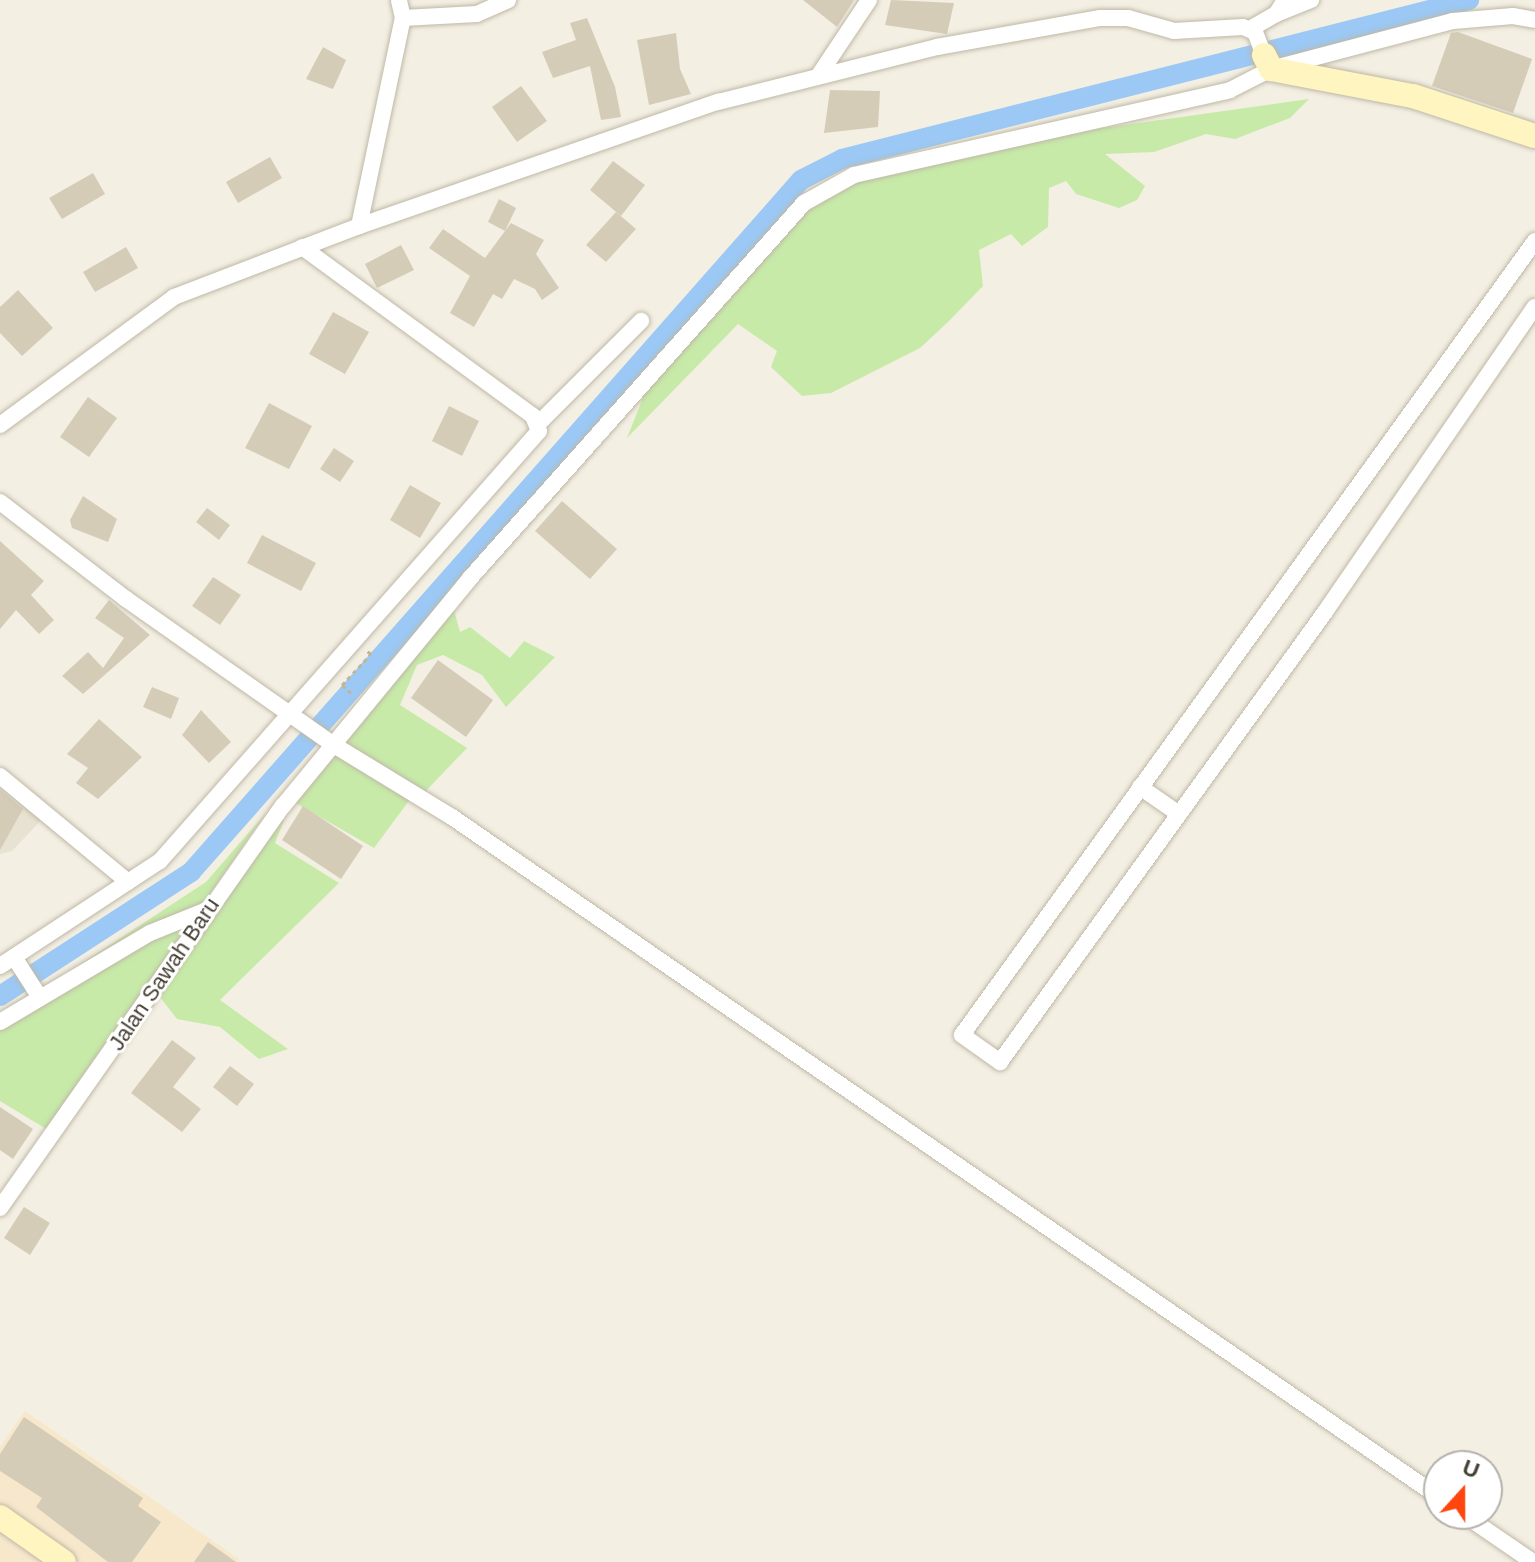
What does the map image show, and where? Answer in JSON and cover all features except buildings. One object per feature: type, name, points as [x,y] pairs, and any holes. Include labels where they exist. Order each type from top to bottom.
[{"type":"street","points":[[359,226],[403,18],[399,0]]},
{"type":"street","points":[[403,18],[477,14],[508,0]]},
{"type":"street","points":[[819,75],[869,0]]},
{"type":"street","points":[[1,420],[174,297],[359,226],[718,102],[819,75],[1100,18],[1128,18],[1174,31],[1252,31],[1280,7],[1311,0]]},
{"type":"street","name":"Jalan Sawah Baru","points":[[0,1208],[207,910],[329,741],[804,203],[854,175],[1230,90],[1267,62],[1453,21],[1513,16],[1535,20]]},
{"type":"street","points":[[1252,31],[1267,62],[1413,96],[1535,136]]},
{"type":"street","points":[[1535,241],[962,1035],[1000,1062],[1179,814],[1535,307]]},
{"type":"street","points":[[302,247],[538,424]]},
{"type":"street","points":[[36,992],[11,962],[160,861],[294,716],[529,448],[538,424],[641,321]]},
{"type":"street","points":[[0,502],[126,599],[329,741],[452,817],[1423,1486]]},
{"type":"street","points":[[0,776],[128,882]]},
{"type":"street","points":[[1140,787],[1179,814]]},
{"type":"street","points":[[0,1022],[36,992],[150,933],[207,910]]},
{"type":"street","points":[[0,1517],[64,1562]]},
{"type":"street","points":[[1486,1530],[1533,1562]]},
{"type":"path","points":[[342,685],[358,700]]},
{"type":"shaded area","points":[[0,776],[47,814],[12,851],[0,854]]},
{"type":"shaded area","points":[[25,1411],[239,1559],[237,1562],[64,1562],[0,1517],[0,1447]]},
{"type":"shaded area","points":[[0,1528],[48,1562],[0,1562]]},
{"type":"green space","points":[[1309,99],[1290,118],[1235,139],[1206,134],[1154,152],[1105,154],[1145,186],[1137,200],[1119,208],[1076,194],[1066,181],[1049,188],[1048,227],[1022,246],[1011,234],[979,250],[983,286],[948,322],[920,348],[831,393],[802,396],[771,367],[777,351],[738,324],[627,438],[652,375],[814,195],[852,179],[1067,133]]},
{"type":"green space","points":[[454,610],[460,632],[470,627],[510,658],[524,641],[555,657],[506,707],[482,675],[443,655],[417,665],[400,705],[467,748],[420,797],[414,794],[374,848],[294,802]]},
{"type":"green space","points":[[265,814],[48,1130],[0,1101],[0,1017],[206,882]]},
{"type":"green space","points":[[284,820],[275,843],[339,883],[220,1000],[288,1049],[259,1059],[220,1027],[177,1019],[159,996],[234,878],[277,821]]},
{"type":"waterway","points":[[0,996],[191,872],[801,180],[842,159],[1469,0]]}]
